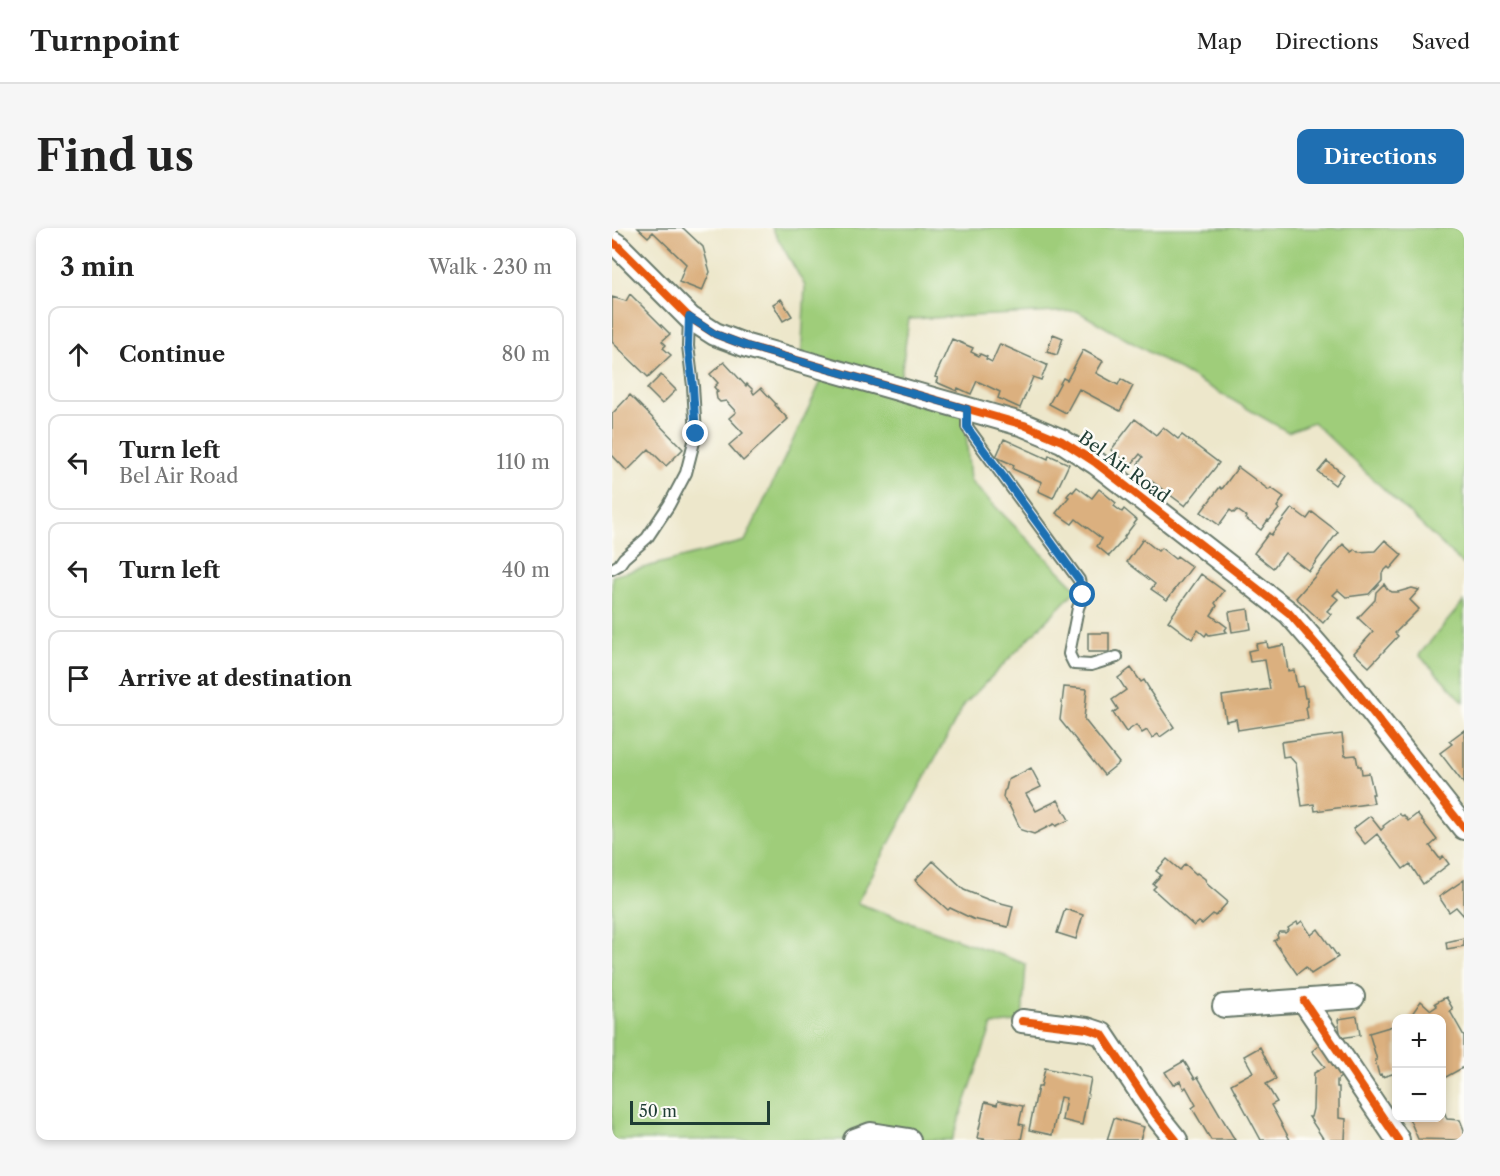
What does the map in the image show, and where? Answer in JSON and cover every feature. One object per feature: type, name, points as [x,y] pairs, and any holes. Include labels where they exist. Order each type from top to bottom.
[{"type":"street","name":"Bel Air Road","points":[[612,242],[689,317],[715,334],[747,346],[1024,425],[1062,441],[1096,463],[1289,613],[1348,681],[1464,828]]},
{"type":"street","points":[[1224,1006],[1353,997]]},
{"type":"street","points":[[1304,1001],[1398,1140]]},
{"type":"street","points":[[1022,1021],[1087,1029],[1102,1034],[1156,1115],[1176,1140]]},
{"type":"street","points":[[855,1140],[871,1134],[909,1140]]},
{"type":"lane","points":[[612,569],[647,538],[669,505],[686,473],[696,434],[688,346],[689,317]]},
{"type":"lane","points":[[967,409],[967,427],[1079,580],[1083,595],[1078,608],[1069,654],[1074,664],[1091,665],[1117,657]]},
{"type":"green space","points":[[772,228],[1464,228],[1464,565],[1313,422],[1288,432],[1077,311],[909,319],[899,389],[964,408],[970,481],[1077,589],[964,705],[857,903],[1026,964],[1022,1021],[992,1025],[952,1140],[612,1140],[612,576],[745,541],[827,369],[801,362],[805,286]]},
{"type":"green space","points":[[1464,601],[1464,702],[1419,655]]},
{"type":"building","points":[[638,228],[683,228],[703,247],[710,272],[702,291],[679,282],[686,264],[653,232],[648,237]]},
{"type":"building","points":[[630,294],[670,334],[662,341],[666,345],[663,348],[671,355],[648,377],[612,342],[612,297],[626,301]]},
{"type":"building","points":[[781,299],[792,316],[783,321],[773,304]]},
{"type":"building","points":[[1053,334],[1063,338],[1057,355],[1047,352]]},
{"type":"building","points":[[952,339],[973,348],[971,352],[987,357],[986,359],[992,362],[1000,344],[1047,365],[1041,380],[1033,377],[1020,408],[998,398],[1000,392],[977,381],[971,394],[958,388],[957,391],[936,382],[938,378],[935,377]]},
{"type":"building","points":[[1083,350],[1103,361],[1096,373],[1118,385],[1121,379],[1133,386],[1120,411],[1079,389],[1066,413],[1049,404],[1063,378],[1067,380]]},
{"type":"building","points":[[724,362],[746,386],[747,384],[753,390],[754,394],[761,388],[788,419],[743,461],[729,445],[743,433],[729,418],[736,412],[726,401],[720,402],[717,399],[716,393],[718,392],[714,387],[718,383],[710,374]]},
{"type":"building","points":[[661,375],[676,390],[662,404],[647,389]]},
{"type":"building","points":[[630,395],[683,449],[666,466],[649,449],[627,471],[612,455],[612,414]]},
{"type":"building","points":[[1135,419],[1156,435],[1163,427],[1178,439],[1182,435],[1219,463],[1185,506],[1142,474],[1145,470],[1138,464],[1143,457],[1140,454],[1131,465],[1111,450]]},
{"type":"building","points":[[1004,439],[1048,459],[1049,455],[1069,464],[1053,498],[1038,491],[1042,482],[1013,469],[1014,465],[996,457]]},
{"type":"building","points":[[1327,461],[1343,474],[1335,485],[1318,472]]},
{"type":"building","points":[[1238,467],[1269,490],[1271,488],[1284,497],[1277,507],[1279,509],[1261,530],[1237,510],[1234,513],[1230,510],[1219,525],[1201,512]]},
{"type":"building","points":[[1077,487],[1092,498],[1099,489],[1116,503],[1114,506],[1122,512],[1124,509],[1137,520],[1109,556],[1097,546],[1102,539],[1076,519],[1072,524],[1056,513],[1071,491],[1073,492]]},
{"type":"building","points":[[1292,508],[1307,519],[1312,512],[1338,532],[1309,571],[1285,553],[1273,568],[1254,553]]},
{"type":"building","points":[[1143,539],[1158,551],[1161,548],[1175,559],[1177,556],[1192,567],[1167,600],[1151,589],[1155,584],[1127,562]]},
{"type":"building","points":[[1385,540],[1402,555],[1390,569],[1388,567],[1382,573],[1382,580],[1369,594],[1346,597],[1338,590],[1333,595],[1338,599],[1327,611],[1331,614],[1323,623],[1296,598],[1343,544],[1352,552],[1354,549],[1358,552],[1375,551]]},
{"type":"building","points":[[1201,574],[1224,591],[1215,603],[1217,606],[1211,615],[1227,627],[1225,630],[1227,632],[1209,635],[1207,633],[1205,636],[1198,630],[1192,639],[1168,621]]},
{"type":"building","points":[[1384,584],[1392,592],[1412,588],[1419,590],[1410,600],[1419,609],[1395,633],[1398,636],[1369,667],[1354,653],[1373,632],[1358,618],[1375,600],[1376,592]]},
{"type":"building","points":[[1248,609],[1251,629],[1232,632],[1229,612]]},
{"type":"building","points":[[1088,633],[1109,633],[1109,652],[1088,652]]},
{"type":"building","points":[[1267,642],[1268,648],[1284,645],[1288,671],[1294,670],[1297,687],[1303,686],[1305,698],[1307,698],[1308,719],[1238,730],[1236,719],[1226,721],[1222,696],[1270,689],[1265,660],[1250,662],[1248,651],[1257,649],[1256,644]]},
{"type":"building","points":[[1131,668],[1141,682],[1144,680],[1174,727],[1160,737],[1158,734],[1152,738],[1147,730],[1142,733],[1136,725],[1126,732],[1113,713],[1118,709],[1112,700],[1126,690],[1118,678]]},
{"type":"building","points":[[1064,687],[1087,689],[1084,719],[1119,763],[1104,775],[1060,720]]},
{"type":"building","points":[[1464,730],[1464,784],[1440,753],[1452,744],[1449,741]]},
{"type":"building","points":[[1342,734],[1345,756],[1356,755],[1362,774],[1369,773],[1374,803],[1315,811],[1314,804],[1302,806],[1296,764],[1289,756],[1283,757],[1281,742]]},
{"type":"building","points":[[1031,768],[1041,787],[1026,794],[1036,811],[1058,800],[1069,820],[1056,826],[1054,824],[1034,834],[1021,830],[1003,797],[1008,780]]},
{"type":"building","points":[[1399,814],[1404,815],[1408,821],[1417,814],[1437,840],[1430,846],[1440,859],[1443,856],[1449,864],[1423,884],[1410,864],[1403,869],[1377,834],[1365,844],[1353,829],[1370,816],[1381,830]]},
{"type":"building","points":[[1167,859],[1180,870],[1185,864],[1205,879],[1207,884],[1228,902],[1215,916],[1213,914],[1202,924],[1199,922],[1194,926],[1153,889],[1156,886],[1153,884],[1161,875],[1156,871]]},
{"type":"building","points":[[933,861],[964,890],[1013,906],[1008,927],[973,919],[950,908],[948,910],[915,880]]},
{"type":"building","points":[[1464,880],[1464,916],[1456,907],[1449,912],[1439,897]]},
{"type":"building","points":[[1065,909],[1083,915],[1076,939],[1057,933]]},
{"type":"building","points":[[1302,921],[1311,935],[1318,929],[1338,957],[1311,974],[1306,967],[1297,974],[1274,941],[1278,938],[1279,932],[1285,933],[1289,930],[1288,928]]},
{"type":"building","points":[[1464,938],[1464,946],[1447,949],[1446,942]]},
{"type":"building","points":[[1446,997],[1453,1009],[1450,1011],[1464,1036],[1464,1067],[1446,1077],[1446,1014],[1412,1014],[1421,1001],[1431,1010],[1437,1006],[1435,1003]]},
{"type":"building","points":[[1357,1016],[1360,1035],[1341,1038],[1338,1019]]},
{"type":"building","points":[[1392,1026],[1392,1074],[1382,1077],[1381,1074],[1379,1075],[1369,1033]]},
{"type":"building","points":[[1323,1042],[1347,1072],[1337,1080],[1339,1118],[1346,1119],[1345,1140],[1324,1140],[1309,1117],[1313,1109],[1314,1073],[1325,1067],[1312,1051]]},
{"type":"building","points":[[1260,1047],[1276,1079],[1266,1084],[1277,1102],[1271,1105],[1290,1140],[1261,1140],[1231,1084],[1253,1072],[1244,1056]]},
{"type":"building","points":[[1184,1061],[1195,1079],[1198,1077],[1235,1140],[1211,1140],[1192,1108],[1196,1105],[1186,1087],[1184,1089],[1180,1081],[1173,1085],[1165,1072]]},
{"type":"building","points":[[1045,1068],[1091,1078],[1082,1125],[1062,1120],[1066,1098],[1060,1097],[1052,1135],[1029,1130],[1038,1087],[1041,1087]]},
{"type":"building","points":[[998,1101],[1023,1106],[1019,1124],[1024,1125],[1021,1140],[977,1138],[985,1102],[997,1105]]},
{"type":"building","points":[[1446,1116],[1447,1119],[1460,1120],[1464,1130],[1464,1140],[1418,1139],[1411,1122],[1446,1122]]},
{"type":"building","points":[[1114,1118],[1144,1127],[1140,1140],[1107,1140]]},
{"type":"cycle path","points":[[612,242],[690,318],[715,334],[747,346],[1024,425],[1062,441],[1096,463],[1289,613],[1348,681],[1464,828]]},
{"type":"cycle path","points":[[1304,1001],[1398,1140]]},
{"type":"cycle path","points":[[1022,1021],[1087,1029],[1102,1034],[1156,1115],[1176,1140]]},
{"type":"route","points":[[696,434],[688,346],[689,317],[715,334],[747,346],[967,409],[967,427],[1079,580],[1083,595]]}]
